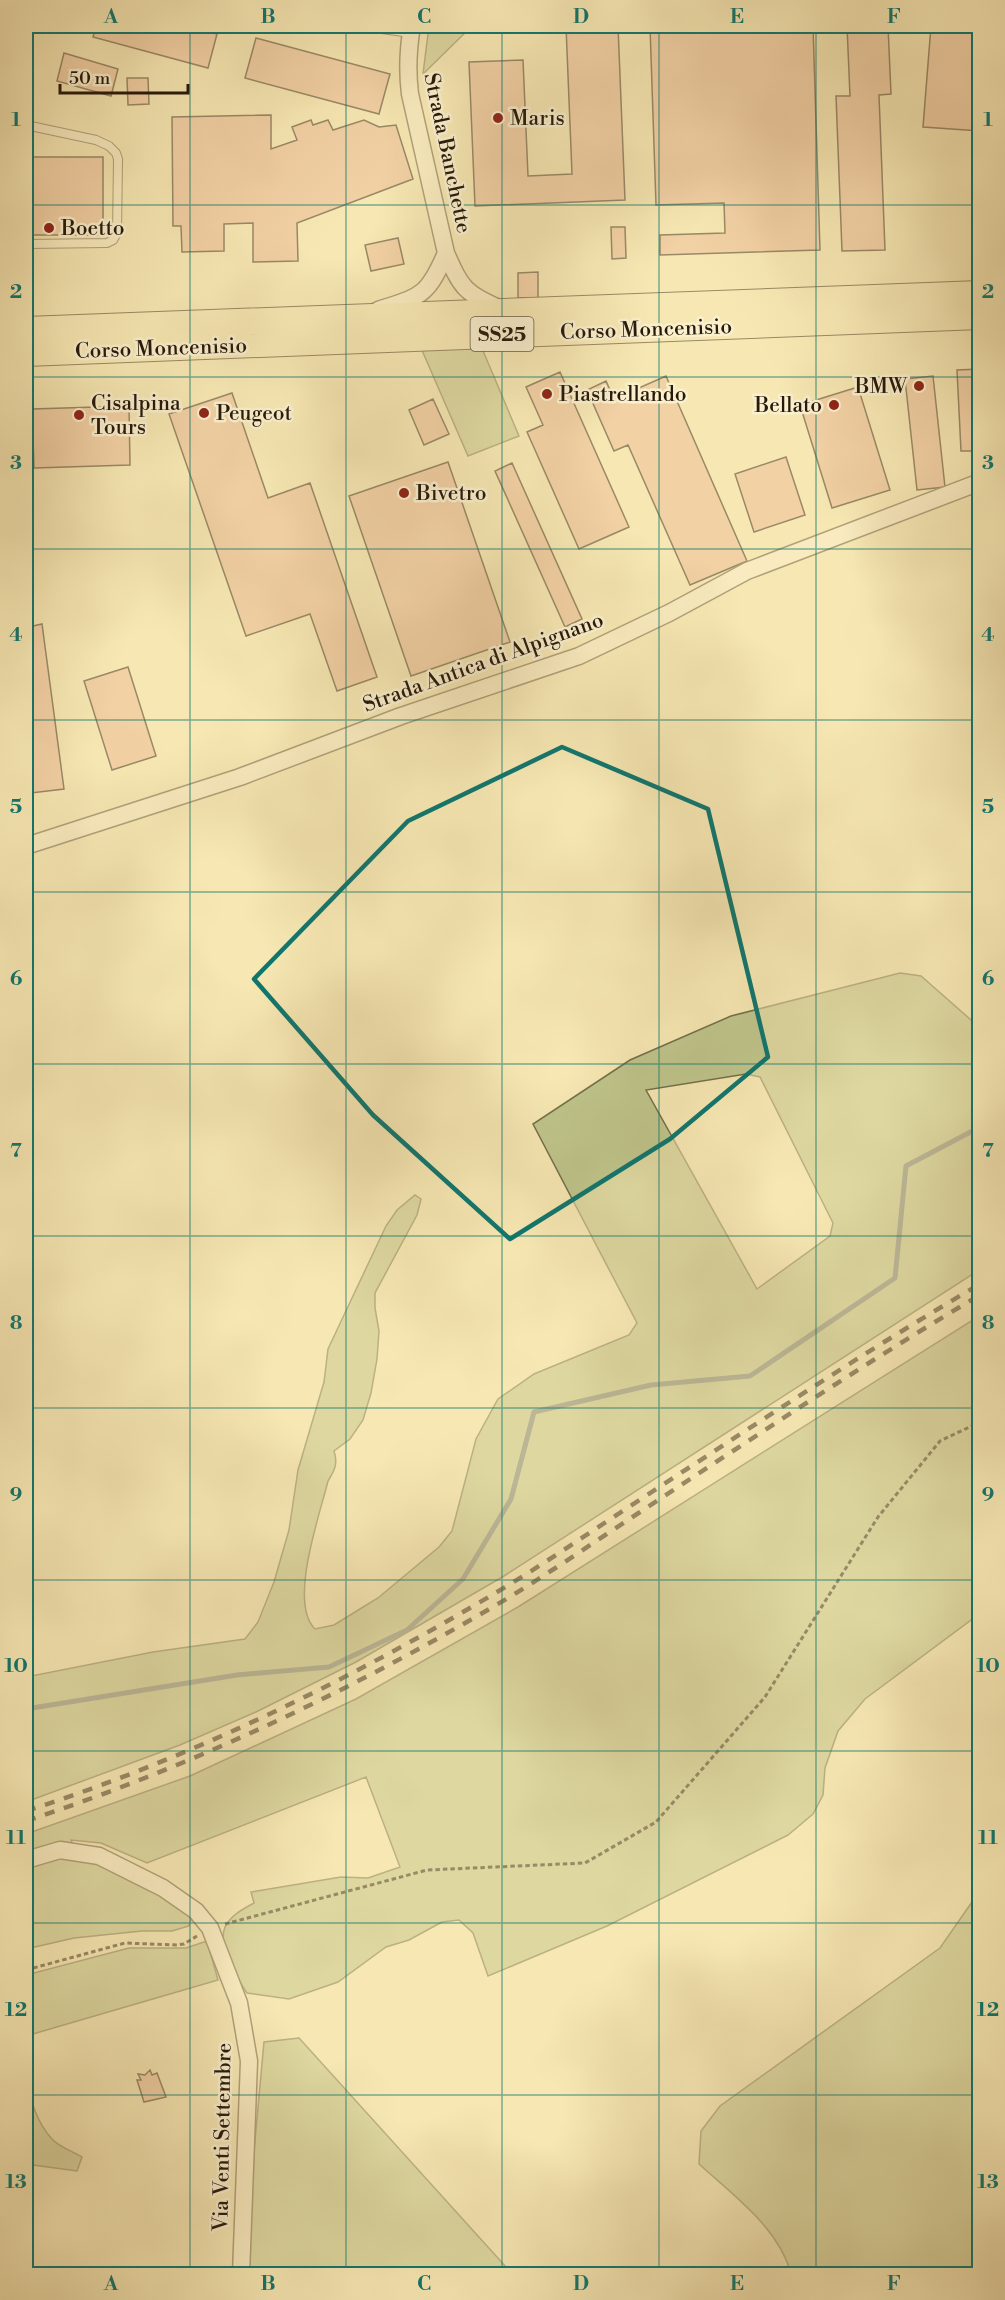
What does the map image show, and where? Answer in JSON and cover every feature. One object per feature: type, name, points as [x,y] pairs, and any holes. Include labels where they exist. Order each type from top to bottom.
[{"type":"main road","name":"Corso Moncenisio","points":[[26,330],[980,294]]},
{"type":"main road","name":"Corso Moncenisio","points":[[26,353],[980,316]]},
{"type":"street","name":"Strada Banchette","points":[[412,29],[407,72],[410,93],[446,253],[458,280],[466,291],[475,298],[508,312]]},
{"type":"street","name":"Strada Banchette","points":[[355,318],[413,298],[426,290],[434,280],[446,253]]},
{"type":"street","name":"Strada Antica di Alpignano","points":[[26,846],[240,777],[400,716],[579,656],[747,572],[980,482]]},
{"type":"street","name":"Via Venti Settembre","points":[[26,1860],[60,1850],[99,1856],[163,1888],[196,1911],[210,1928],[239,2003],[249,2061],[241,2274]]},
{"type":"lane","points":[[360,26],[412,29]]},
{"type":"lane","points":[[26,124],[96,140],[109,146],[118,159],[117,233],[113,240],[107,243],[26,244]]},
{"type":"path","points":[[26,1970],[126,1943],[184,1944],[210,1928],[427,1870],[585,1863],[656,1822],[765,1697],[885,1508],[940,1441],[980,1422]]},
{"type":"highlighted area","points":[[562,747],[708,809],[768,1057],[670,1139],[510,1239],[373,1115],[254,979],[408,821]]},
{"type":"green space","points":[[429,26],[472,26],[423,74]]},
{"type":"green space","points":[[481,346],[519,436],[468,456],[421,348]]},
{"type":"green space","points":[[900,973],[921,976],[979,1027],[979,1270],[504,1576],[356,1662],[256,1712],[180,1745],[26,1802],[26,1677],[153,1652],[245,1639],[258,1622],[274,1582],[289,1530],[298,1470],[324,1382],[328,1349],[386,1226],[397,1210],[415,1195],[421,1199],[417,1215],[375,1293],[379,1331],[377,1359],[363,1420],[350,1439],[334,1451],[335,1466],[328,1481],[308,1558],[305,1579],[307,1617],[315,1629],[334,1625],[378,1598],[439,1547],[452,1531],[476,1439],[498,1399],[534,1374],[629,1335],[637,1323],[533,1124],[630,1060],[731,1016]],"holes":[[[746,1074],[760,1077],[833,1223],[830,1236],[757,1289],[646,1090]]]},
{"type":"green space","points":[[979,1316],[979,1614],[865,1699],[838,1731],[825,1768],[823,1795],[813,1814],[788,1835],[607,1926],[488,1976],[473,1933],[459,1920],[442,1922],[409,1940],[386,1947],[338,1982],[289,1999],[247,1993],[229,1962],[223,1935],[231,1919],[254,1903],[251,1892],[341,1877],[368,1878],[400,1867],[366,1777],[147,1863],[101,1843],[71,1840],[77,1854],[124,1872],[192,1917],[189,1926],[172,1931],[142,1931],[74,1938],[26,1949],[26,1834],[190,1776],[356,1699],[518,1607]]},
{"type":"green space","points":[[979,1892],[980,2230],[970,2274],[791,2274],[785,2257],[766,2227],[740,2200],[699,2164],[701,2131],[720,2106],[940,1948]]},
{"type":"green space","points":[[207,1941],[218,1980],[26,2036],[26,1975],[129,1948],[186,1948]]},
{"type":"green space","points":[[299,2038],[506,2267],[515,2271],[507,2274],[248,2274],[254,2151],[264,2042]]},
{"type":"green space","points":[[26,2081],[35,2112],[47,2133],[58,2144],[82,2157],[77,2171],[26,2164]]},
{"type":"building","points":[[96,26],[186,26],[217,34],[208,68],[93,37]]},
{"type":"building","name":"Maris","points":[[566,26],[618,26],[625,200],[475,206],[469,62],[523,60],[528,176],[572,174]]},
{"type":"building","points":[[650,26],[813,26],[820,250],[660,255],[660,235],[725,233],[724,203],[656,205]]},
{"type":"building","points":[[847,26],[888,26],[891,94],[879,95],[885,250],[842,251],[836,96],[850,96]]},
{"type":"building","points":[[931,26],[980,26],[980,131],[923,127]]},
{"type":"building","points":[[256,38],[390,74],[379,114],[245,78]]},
{"type":"building","points":[[64,53],[118,69],[111,96],[57,81]]},
{"type":"building","points":[[127,78],[148,78],[149,104],[128,105]]},
{"type":"building","points":[[271,115],[271,149],[297,140],[292,127],[311,120],[313,125],[328,120],[333,130],[364,120],[379,127],[396,125],[413,179],[297,223],[298,261],[253,262],[253,223],[224,224],[224,251],[182,252],[181,226],[173,226],[172,117]]},
{"type":"building","points":[[26,157],[103,157],[103,235],[26,235]]},
{"type":"building","points":[[611,227],[625,227],[626,258],[612,259]]},
{"type":"building","points":[[398,238],[404,264],[371,271],[365,245]]},
{"type":"building","points":[[538,272],[538,298],[518,298],[518,273]]},
{"type":"building","points":[[980,369],[980,451],[961,451],[957,370]]},
{"type":"building","points":[[560,372],[629,527],[579,549],[527,432],[543,425],[526,387]]},
{"type":"building","points":[[666,376],[747,561],[690,585],[628,445],[614,451],[587,390],[606,381],[614,399]]},
{"type":"building","points":[[933,376],[945,487],[917,490],[905,379]]},
{"type":"building","points":[[858,387],[890,490],[832,508],[800,405]]},
{"type":"building","points":[[232,393],[268,498],[310,483],[377,677],[337,691],[310,614],[246,636],[169,414]]},
{"type":"building","points":[[433,399],[449,434],[424,445],[409,410]]},
{"type":"building","points":[[129,406],[130,465],[34,468],[32,409]]},
{"type":"building","points":[[786,457],[805,515],[754,532],[735,474]]},
{"type":"building","points":[[448,462],[510,642],[411,676],[349,496]]},
{"type":"building","points":[[512,463],[582,619],[565,627],[495,471]]},
{"type":"building","points":[[26,576],[33,626],[42,624],[64,789],[31,793],[26,750]]},
{"type":"building","points":[[128,667],[156,756],[112,770],[84,681]]},
{"type":"building","points":[[150,2070],[152,2075],[157,2073],[166,2097],[144,2102],[137,2080],[141,2080],[138,2074],[145,2075]]},
{"type":"waterway","points":[[26,1709],[237,1675],[329,1667],[407,1630],[463,1579],[511,1499],[534,1412],[651,1385],[750,1376],[895,1278],[906,1166],[980,1127]]},
{"type":"railway","points":[[26,1811],[88,1790],[212,1740],[333,1683],[392,1652],[524,1575],[809,1390],[980,1284]]},
{"type":"railway","points":[[26,1821],[152,1775],[276,1722],[455,1629],[529,1585],[807,1403],[980,1295]]},
{"type":"place","name":"Maris","points":[[498,118]]},
{"type":"place","name":"Boetto","points":[[49,228]]},
{"type":"place","name":"BMW","points":[[919,386]]},
{"type":"place","name":"Piastrellando","points":[[547,394]]},
{"type":"place","name":"Bellato","points":[[834,405]]},
{"type":"place","name":"Peugeot","points":[[204,413]]},
{"type":"place","name":"Cisalpina Tours","points":[[79,415]]},
{"type":"place","name":"Bivetro","points":[[404,493]]}]
